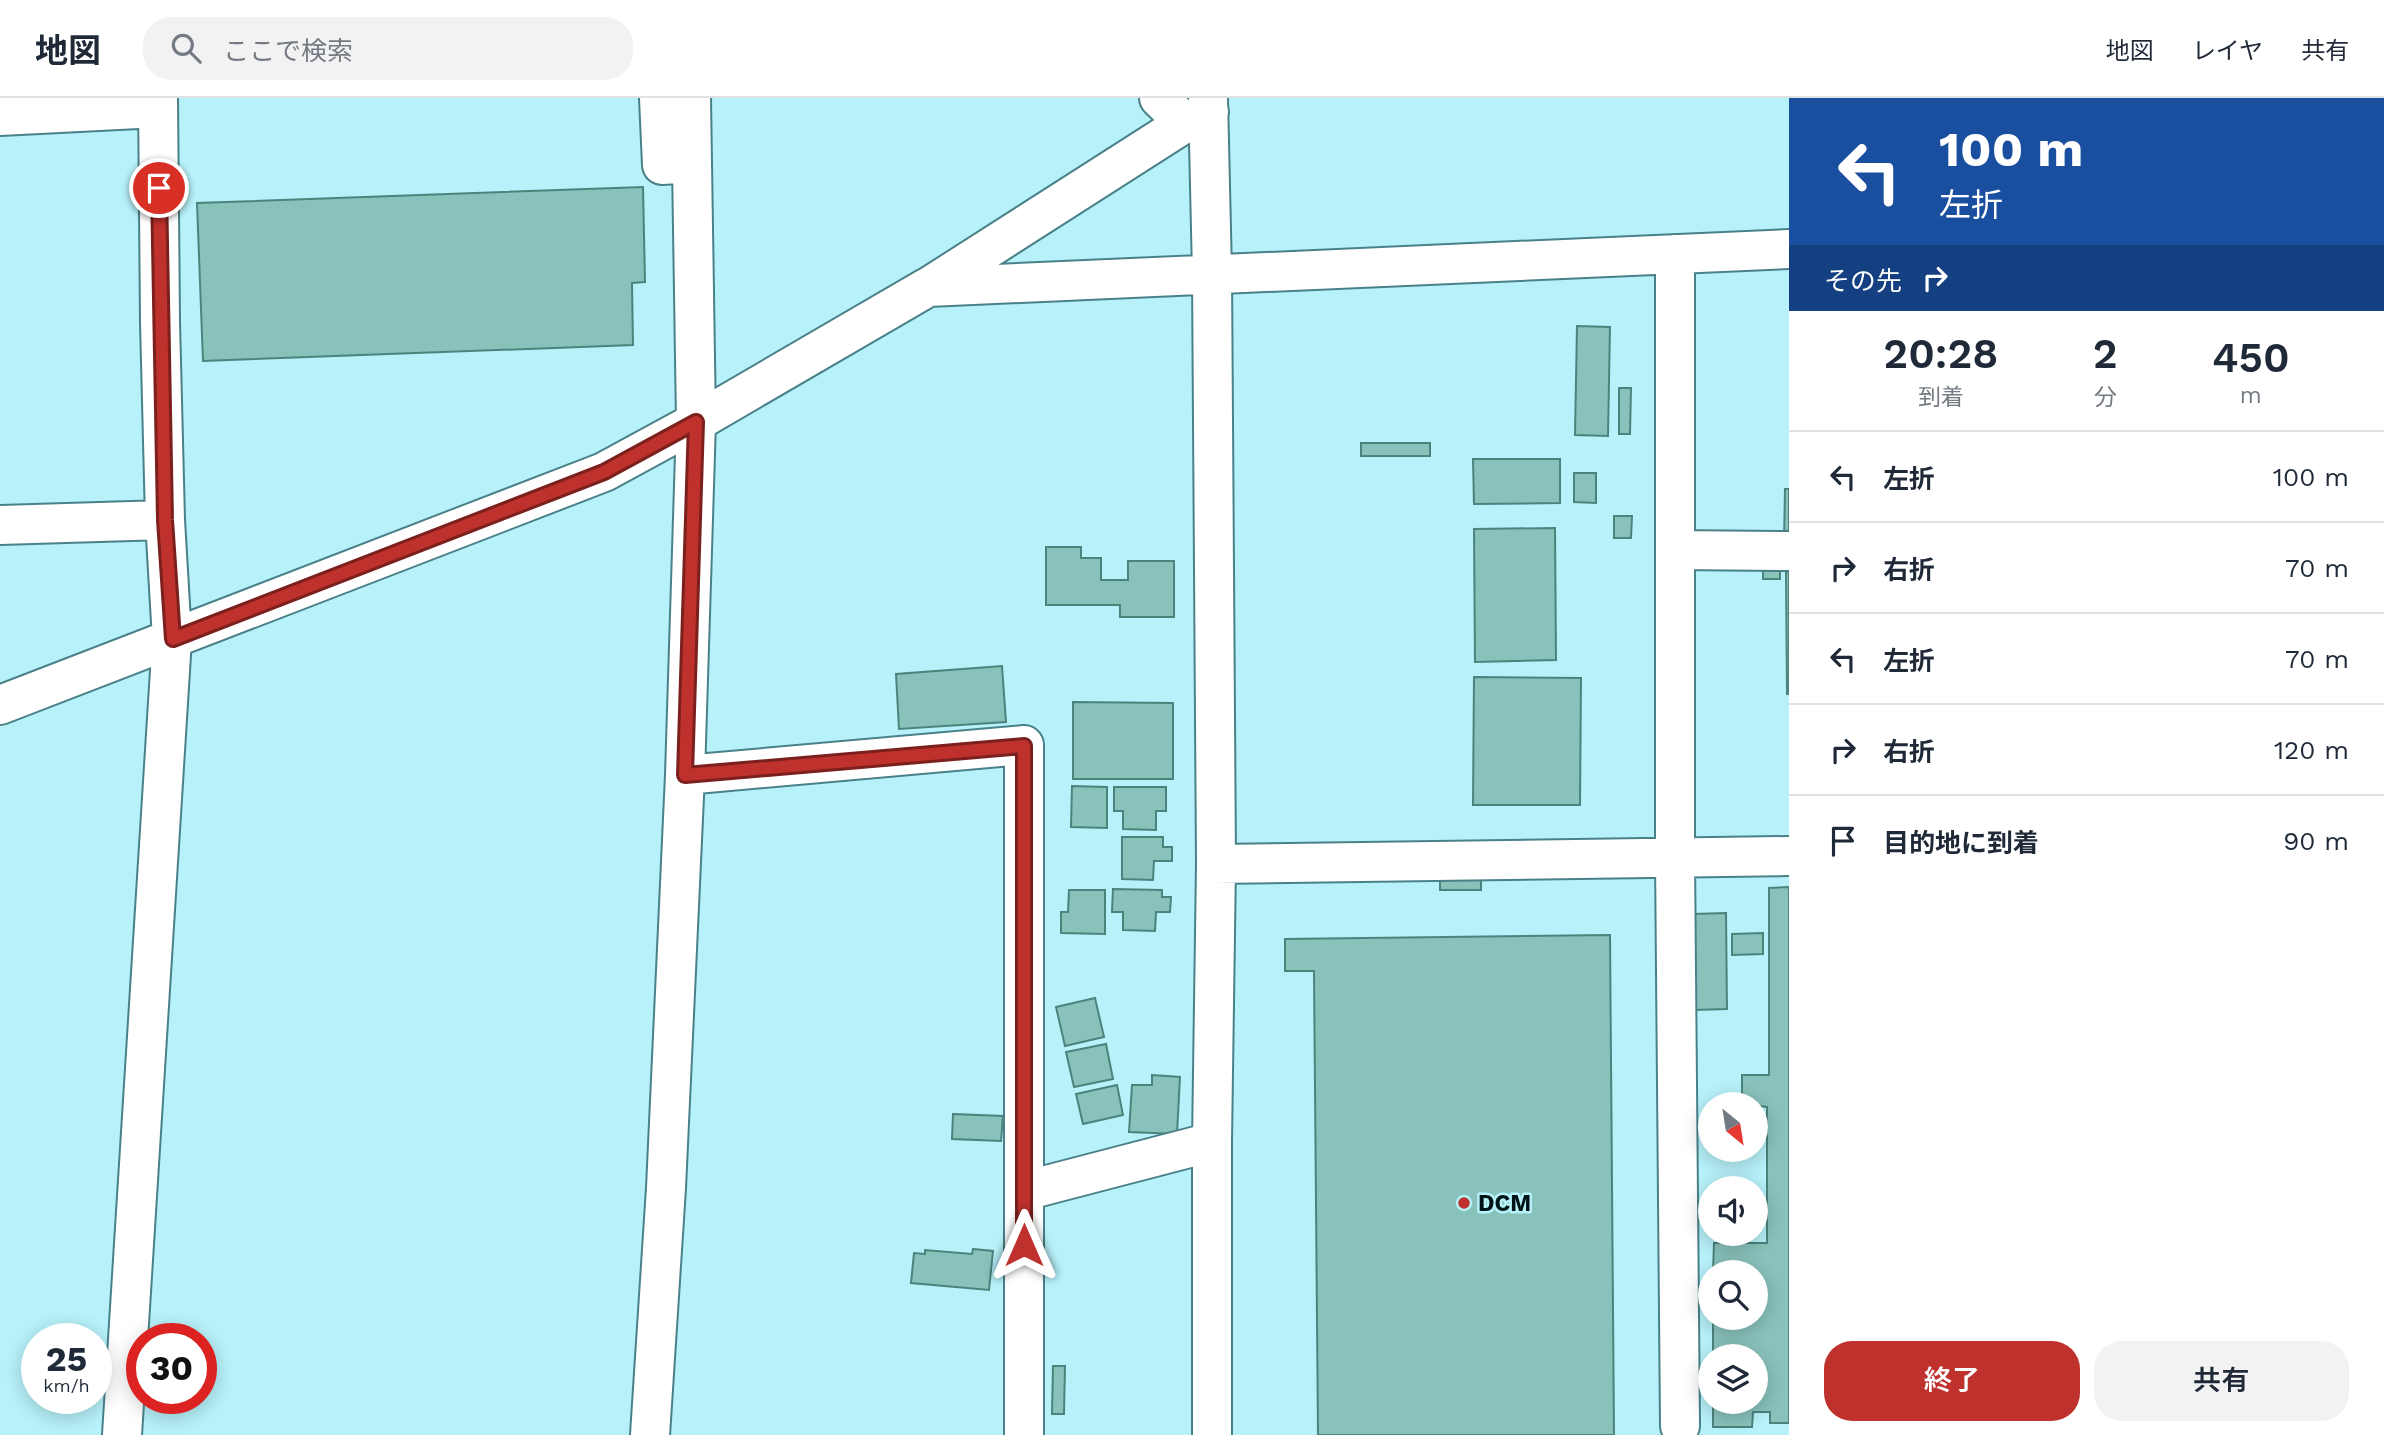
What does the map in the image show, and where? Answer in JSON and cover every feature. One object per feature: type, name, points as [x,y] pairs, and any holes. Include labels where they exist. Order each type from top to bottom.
[{"type":"street","points":[[659,98],[662,165],[691,163]]},
{"type":"street","points":[[650,1435],[666,1188],[685,775],[696,422],[691,98]]},
{"type":"street","points":[[0,116],[158,103],[165,520],[173,639],[122,1435]]},
{"type":"street","points":[[0,705],[604,472],[696,422],[928,287],[1190,108],[1212,273],[1216,864],[1212,1435]]},
{"type":"street","points":[[928,287],[1789,249]]},
{"type":"street","points":[[1675,254],[1675,856],[1680,1426]]},
{"type":"street","points":[[0,525],[165,520]]},
{"type":"street","points":[[1675,550],[1789,551]]},
{"type":"street","points":[[685,775],[1024,746],[1024,1435]]},
{"type":"street","points":[[1216,864],[1789,856]]},
{"type":"street","points":[[1024,1191],[1212,1142]]},
{"type":"building","points":[[643,187],[645,282],[632,283],[633,345],[203,361],[197,203]]},
{"type":"building","points":[[1577,326],[1610,327],[1608,436],[1575,435]]},
{"type":"building","points":[[1619,388],[1631,388],[1630,434],[1619,434]]},
{"type":"building","points":[[1361,443],[1430,443],[1430,456],[1361,456]]},
{"type":"building","points":[[1473,459],[1560,459],[1560,503],[1474,504]]},
{"type":"building","points":[[1574,473],[1596,473],[1596,503],[1574,502]]},
{"type":"building","points":[[1785,489],[1789,489],[1789,542],[1784,542]]},
{"type":"building","points":[[1614,516],[1632,516],[1631,538],[1614,538]]},
{"type":"building","points":[[1555,528],[1556,660],[1475,662],[1474,529]]},
{"type":"building","points":[[1046,547],[1081,547],[1081,558],[1101,558],[1101,580],[1128,580],[1128,561],[1174,561],[1174,617],[1120,617],[1120,605],[1046,605]]},
{"type":"building","points":[[1763,561],[1780,562],[1780,579],[1763,579]]},
{"type":"building","points":[[1789,571],[1789,694],[1787,694],[1786,572]]},
{"type":"building","points":[[1002,666],[1006,722],[899,729],[896,674]]},
{"type":"building","points":[[1474,677],[1581,678],[1580,805],[1473,805]]},
{"type":"building","points":[[1073,702],[1173,703],[1173,779],[1073,779]]},
{"type":"building","points":[[1072,786],[1107,787],[1107,828],[1071,827]]},
{"type":"building","points":[[1114,787],[1166,787],[1166,811],[1156,811],[1156,830],[1123,829],[1123,811],[1114,811]]},
{"type":"building","points":[[1122,837],[1163,837],[1163,847],[1172,847],[1172,861],[1154,861],[1153,880],[1122,879]]},
{"type":"building","points":[[1440,869],[1481,869],[1481,890],[1440,890]]},
{"type":"building","points":[[1789,887],[1789,1423],[1770,1423],[1768,1344],[1713,1344],[1713,1330],[1768,1330],[1768,1260],[1713,1260],[1714,1246],[1768,1246],[1768,1092],[1742,1092],[1742,1075],[1769,1075],[1769,888]]},
{"type":"building","points":[[1113,889],[1162,890],[1162,897],[1171,897],[1170,912],[1156,912],[1155,931],[1123,930],[1123,912],[1112,912]]},
{"type":"building","points":[[1069,890],[1105,890],[1105,934],[1061,933],[1061,912],[1068,912]]},
{"type":"building","points":[[1726,913],[1727,1009],[1694,1010],[1693,914]]},
{"type":"building","points":[[1763,933],[1763,954],[1732,955],[1732,934]]},
{"type":"building","name":"DCM","points":[[1610,935],[1614,1435],[1318,1435],[1314,971],[1285,971],[1285,939]]},
{"type":"building","points":[[1095,998],[1104,1037],[1065,1046],[1056,1007]]},
{"type":"building","points":[[1106,1044],[1113,1079],[1074,1087],[1066,1052]]},
{"type":"building","points":[[1152,1075],[1180,1077],[1177,1134],[1129,1132],[1132,1085],[1152,1085]]},
{"type":"building","points":[[1117,1085],[1123,1115],[1083,1124],[1076,1094]]},
{"type":"building","points":[[953,1114],[1003,1116],[1001,1141],[952,1139]]},
{"type":"building","points":[[973,1249],[993,1251],[989,1290],[911,1283],[914,1253],[925,1254],[925,1250],[972,1254]]},
{"type":"building","points":[[1053,1366],[1065,1366],[1064,1414],[1052,1414]]},
{"type":"building","points":[[1713,1414],[1753,1414],[1752,1427],[1713,1427]]},
{"type":"place","name":"DCM","points":[[1464,1203]]},
{"type":"route","points":[[159,188],[165,520],[173,639],[604,472],[696,422],[685,775],[1024,746],[1024,1245]]}]
